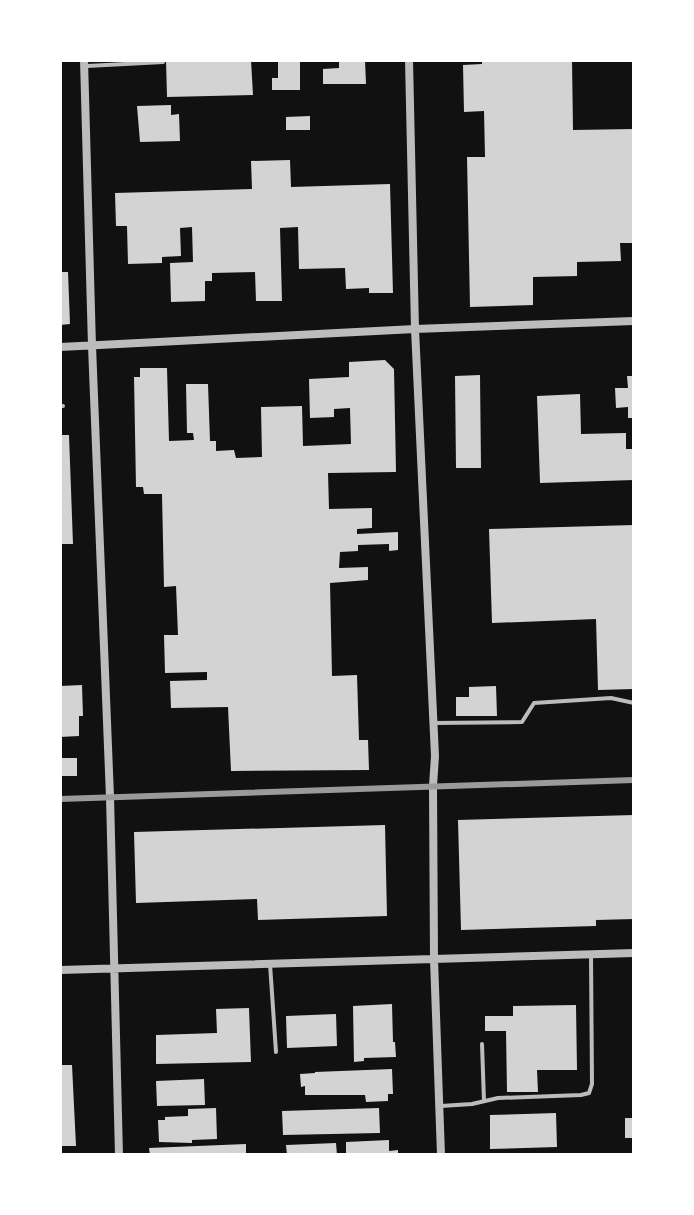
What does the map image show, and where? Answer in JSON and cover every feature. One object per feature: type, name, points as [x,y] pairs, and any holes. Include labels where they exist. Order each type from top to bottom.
[{"type":"street","points":[[409,60],[415,329],[435,756],[434,959],[441,1155]]},
{"type":"street","points":[[84,63],[110,797],[119,1155]]},
{"type":"street","points":[[60,347],[634,321]]},
{"type":"street","points":[[60,970],[634,953]]},
{"type":"lane","points":[[84,63],[163,62]]},
{"type":"lane","points":[[434,723],[522,722],[534,703],[611,698],[634,703]]},
{"type":"lane","points":[[439,1107],[498,1098],[589,1093],[592,1084],[591,954]]},
{"type":"lane","points":[[270,964],[276,1052]]},
{"type":"lane","points":[[482,1044],[484,1101]]},
{"type":"building","points":[[166,60],[251,60],[253,95],[167,97]]},
{"type":"building","points":[[339,60],[365,60],[366,84],[323,84],[323,69],[339,68]]},
{"type":"building","points":[[482,60],[572,60],[573,130],[634,129],[634,243],[620,243],[621,261],[577,262],[577,276],[533,277],[533,305],[470,307],[467,157],[485,157],[484,111],[464,112],[463,65],[482,64]]},
{"type":"building","points":[[278,62],[300,62],[300,90],[272,90],[272,78],[278,78]]},
{"type":"building","points":[[171,105],[171,115],[179,114],[180,141],[140,142],[137,106]]},
{"type":"building","points":[[310,116],[310,130],[286,130],[286,117]]},
{"type":"building","points":[[290,160],[291,187],[390,184],[393,293],[369,293],[369,288],[346,289],[345,268],[299,269],[298,227],[280,228],[282,301],[256,301],[255,272],[212,273],[212,281],[205,281],[205,301],[171,302],[170,263],[193,262],[192,227],[180,228],[181,256],[162,257],[162,263],[128,264],[127,226],[116,226],[115,193],[252,189],[251,161]]},
{"type":"building","points":[[60,272],[68,272],[70,324],[60,325]]},
{"type":"building","points":[[385,360],[394,369],[396,472],[328,473],[329,509],[372,508],[372,528],[357,529],[357,534],[398,532],[398,550],[389,551],[389,544],[358,545],[358,551],[340,552],[339,568],[368,567],[368,580],[330,583],[332,676],[357,675],[359,740],[368,740],[369,770],[231,771],[228,707],[171,708],[170,681],[207,680],[207,672],[165,673],[164,635],[178,635],[176,586],[164,587],[162,494],[144,494],[143,487],[136,487],[134,377],[140,377],[140,368],[167,368],[169,441],[194,440],[193,433],[187,433],[186,384],[208,384],[210,441],[216,441],[216,451],[234,450],[236,458],[262,457],[261,407],[302,406],[303,446],[351,444],[350,408],[334,409],[334,417],[310,418],[309,379],[349,377],[349,362]]},
{"type":"building","points":[[480,375],[481,468],[456,468],[455,376]]},
{"type":"building","points":[[627,376],[634,376],[634,418],[628,418],[628,407],[616,408],[615,388],[628,388]]},
{"type":"building","points":[[580,394],[581,434],[626,433],[626,449],[634,449],[634,480],[540,483],[537,396]]},
{"type":"building","points":[[60,435],[69,435],[73,544],[60,544]]},
{"type":"building","points":[[634,525],[634,689],[598,690],[596,619],[492,623],[489,529]]},
{"type":"building","points":[[82,685],[83,716],[79,716],[79,736],[60,737],[60,686]]},
{"type":"building","points":[[496,686],[497,716],[456,716],[456,697],[469,697],[469,687]]},
{"type":"building","points":[[60,758],[77,758],[77,776],[60,776]]},
{"type":"building","points":[[634,815],[634,919],[596,920],[596,926],[461,930],[458,820]]},
{"type":"building","points":[[385,825],[387,916],[258,920],[257,899],[136,903],[134,832]]},
{"type":"building","points":[[392,1004],[396,1057],[364,1058],[364,1061],[354,1062],[353,1006]]},
{"type":"building","points":[[576,1005],[577,1070],[537,1070],[538,1092],[507,1092],[506,1031],[485,1031],[485,1016],[513,1016],[513,1006]]},
{"type":"building","points":[[249,1008],[251,1062],[156,1064],[156,1035],[217,1033],[216,1009]]},
{"type":"building","points":[[336,1014],[337,1046],[287,1048],[286,1016]]},
{"type":"building","points":[[60,1065],[72,1065],[76,1146],[60,1146]]},
{"type":"building","points":[[392,1069],[393,1094],[388,1094],[388,1101],[366,1102],[365,1095],[305,1095],[305,1086],[301,1087],[300,1074]]},
{"type":"building","points":[[204,1079],[205,1105],[157,1106],[156,1081]]},
{"type":"building","points":[[216,1108],[217,1139],[192,1140],[192,1143],[159,1142],[158,1120],[188,1116],[188,1109]]},
{"type":"building","points":[[379,1108],[380,1133],[283,1135],[282,1111]]},
{"type":"building","points":[[556,1113],[557,1147],[490,1149],[490,1115]]},
{"type":"building","points":[[625,1118],[634,1118],[634,1138],[625,1138]]},
{"type":"building","points":[[389,1140],[389,1151],[398,1150],[398,1155],[346,1155],[346,1142]]},
{"type":"building","points":[[336,1143],[337,1155],[287,1155],[286,1145]]},
{"type":"building","points":[[246,1144],[246,1155],[150,1155],[149,1148]]},
{"type":"railway","points":[[60,799],[634,780]]}]
